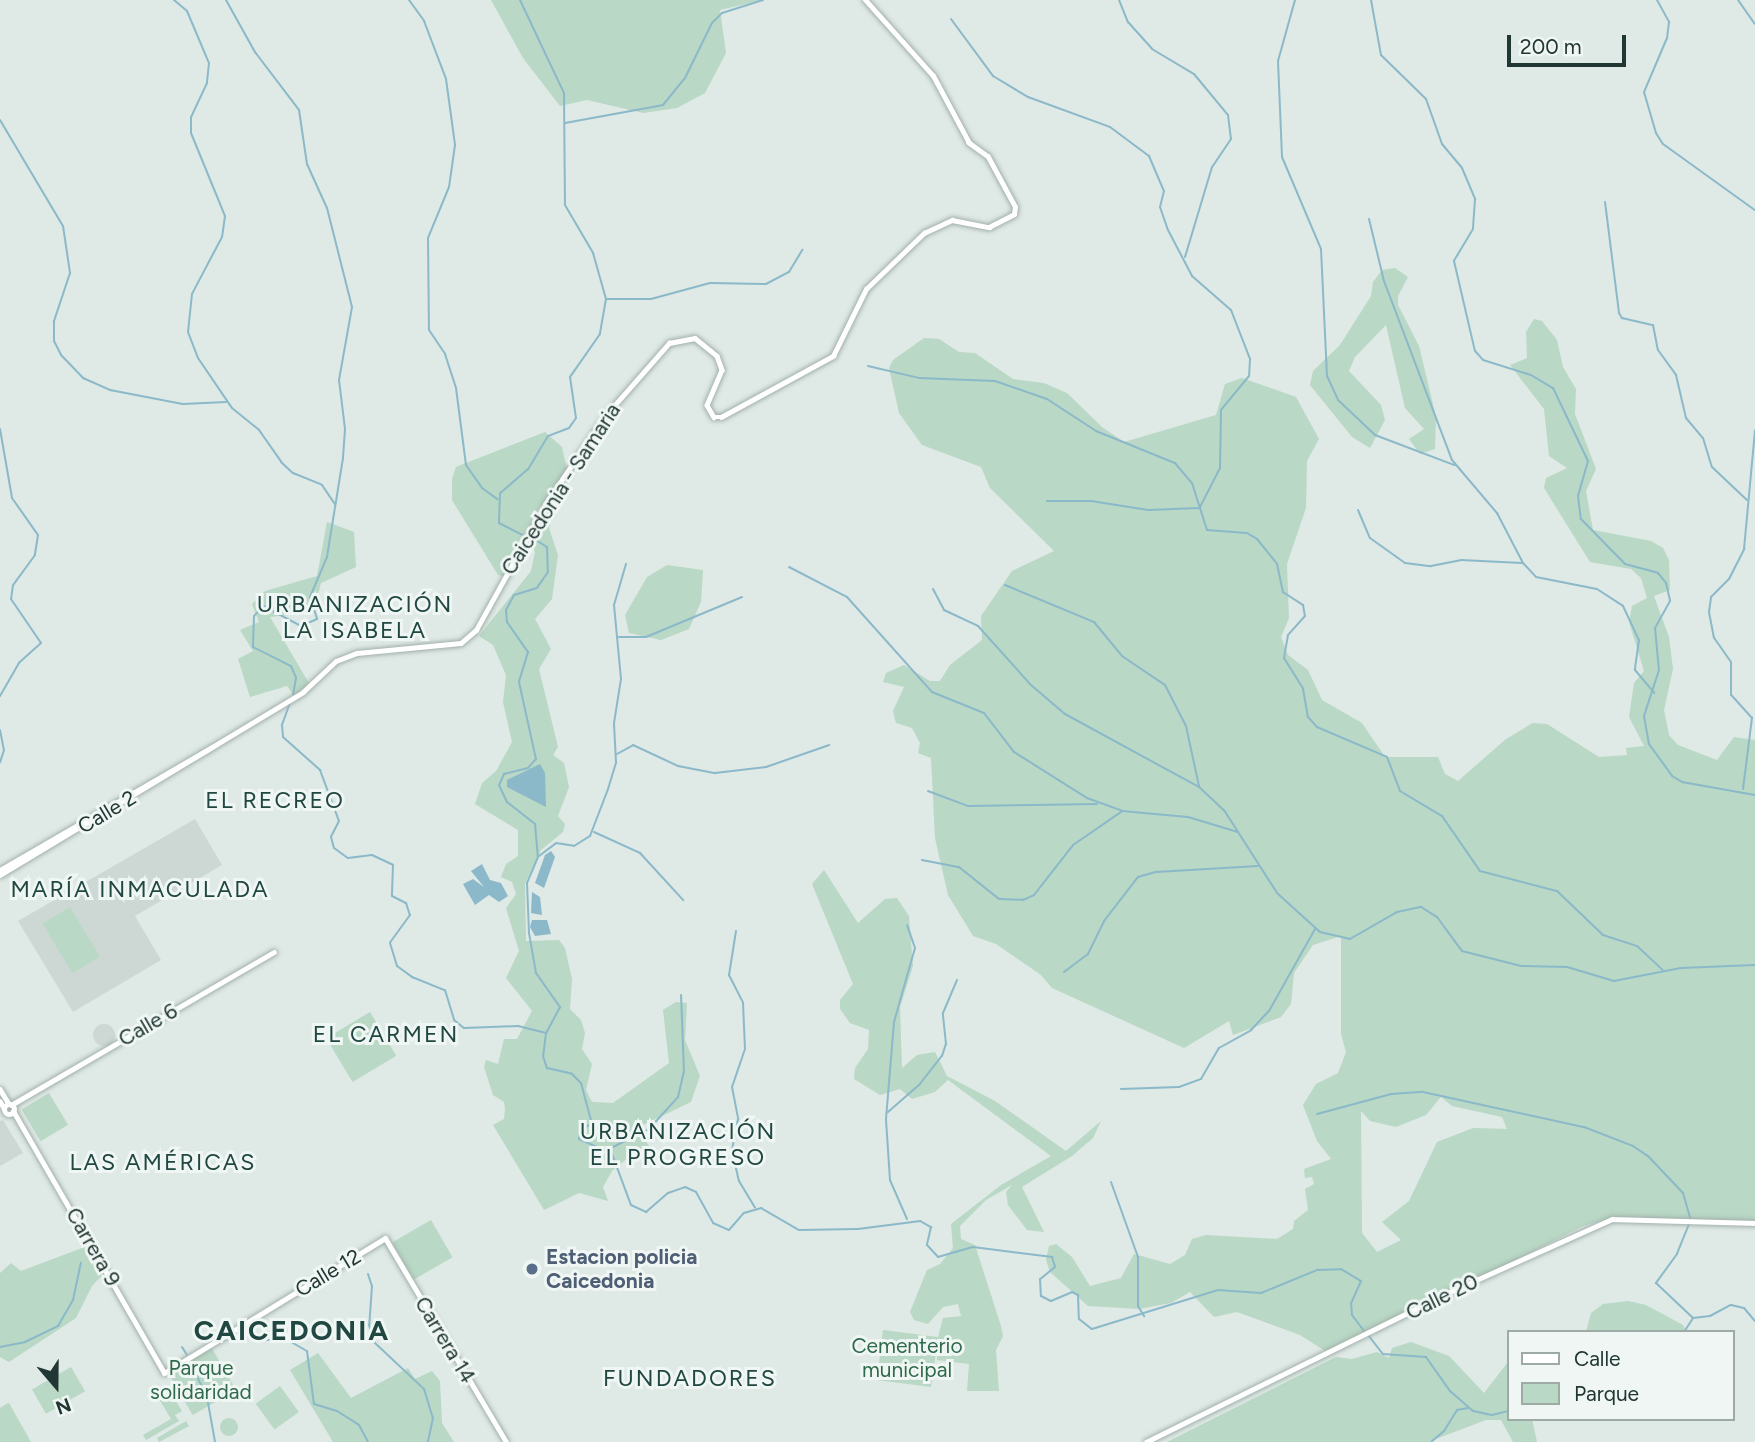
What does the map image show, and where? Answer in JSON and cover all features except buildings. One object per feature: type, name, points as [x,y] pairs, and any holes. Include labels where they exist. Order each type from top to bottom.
[{"type":"main road","name":"Carrera 9","points":[[7,1110],[18,1123],[164,1373]]},
{"type":"main road","name":"Calle 20","points":[[1146,1442],[1445,1294],[1612,1219],[1755,1223]]},
{"type":"main road","name":"Calle 12","points":[[164,1373],[385,1238]]},
{"type":"main road","name":"Carrera 14","points":[[385,1238],[506,1442]]},
{"type":"street","name":"Caicedonia - Samaria","points":[[255,722],[303,692],[347,657],[454,646],[476,629],[548,499],[606,415],[669,343],[695,338],[718,356],[722,370],[707,405],[714,417],[721,417],[833,356],[866,289],[924,233],[952,220],[989,227],[1014,214],[1015,207],[988,157],[969,143],[933,76],[865,0]]},
{"type":"street","name":"Calle 2","points":[[0,870],[255,722]]},
{"type":"street","name":"Calle 2","points":[[0,875],[212,747]]},
{"type":"street","name":"Calle 6","points":[[7,1110],[274,952]]},
{"type":"street","name":"Carrera 9","points":[[0,1089],[7,1110]]},
{"type":"street","name":"Carrera 9","points":[[0,1101],[7,1110]]},
{"type":"shaded area","points":[[195,819],[222,865],[135,916],[161,960],[73,1012],[18,921]]},
{"type":"shaded area","points":[[104,1024],[112,1027],[115,1035],[112,1043],[104,1046],[96,1043],[93,1035],[96,1027]]},
{"type":"shaded area","points":[[3,1120],[23,1153],[0,1166],[0,1121]]},
{"type":"green space","points":[[491,0],[763,0],[720,10],[726,53],[705,93],[677,108],[643,113],[587,100],[560,106],[523,58]]},
{"type":"green space","points":[[1395,268],[1408,277],[1398,296],[1398,305],[1419,346],[1436,417],[1435,449],[1420,454],[1409,439],[1424,429],[1405,408],[1386,325],[1355,357],[1349,371],[1381,405],[1385,420],[1370,448],[1352,437],[1310,385],[1313,371],[1340,345],[1371,296],[1373,282],[1382,270]]},
{"type":"green space","points":[[1534,319],[1542,321],[1557,340],[1563,367],[1576,389],[1575,414],[1596,469],[1586,491],[1593,530],[1651,541],[1663,548],[1669,560],[1670,590],[1654,596],[1669,637],[1673,669],[1664,710],[1669,735],[1678,745],[1717,760],[1734,737],[1755,740],[1755,1223],[1613,1217],[1581,1227],[1330,1354],[1300,1335],[1237,1312],[1214,1317],[1190,1292],[1171,1303],[1139,1309],[1088,1306],[1050,1272],[1046,1260],[1049,1246],[1056,1244],[1072,1257],[1090,1286],[1121,1278],[1134,1254],[1170,1264],[1185,1255],[1192,1239],[1206,1235],[1277,1239],[1293,1229],[1294,1221],[1308,1210],[1305,1189],[1314,1184],[1312,1177],[1305,1178],[1304,1169],[1331,1159],[1317,1141],[1303,1105],[1316,1084],[1338,1073],[1346,1052],[1341,1034],[1341,936],[1313,945],[1294,973],[1291,1004],[1281,1017],[1233,1035],[1229,1021],[1184,1048],[1052,988],[1041,975],[996,944],[973,936],[948,895],[935,838],[931,758],[918,753],[920,743],[912,728],[896,723],[893,711],[904,687],[883,682],[886,673],[904,665],[930,681],[940,681],[950,665],[982,640],[981,616],[1012,571],[1054,551],[990,488],[981,467],[922,445],[899,413],[889,368],[893,360],[924,338],[939,339],[959,352],[975,353],[1013,379],[1044,383],[1067,393],[1102,427],[1124,442],[1216,415],[1225,384],[1242,378],[1296,397],[1319,439],[1307,461],[1306,508],[1287,564],[1289,618],[1281,637],[1288,655],[1308,670],[1322,700],[1362,723],[1385,757],[1438,757],[1445,774],[1458,781],[1506,739],[1533,723],[1547,724],[1599,757],[1627,755],[1626,748],[1644,746],[1629,717],[1634,683],[1644,671],[1629,622],[1632,606],[1647,598],[1641,578],[1631,569],[1590,562],[1544,488],[1546,478],[1567,468],[1549,456],[1544,409],[1510,365],[1527,358],[1526,332]],"holes":[[[1441,1097],[1452,1106],[1502,1117],[1507,1129],[1473,1128],[1437,1142],[1409,1201],[1382,1222],[1401,1240],[1377,1252],[1362,1233],[1361,1111],[1370,1121],[1396,1127],[1426,1115]]]},
{"type":"green space","points":[[545,432],[562,447],[568,475],[549,528],[558,555],[552,599],[535,619],[551,649],[539,669],[558,747],[553,755],[564,763],[569,787],[558,816],[565,824],[563,832],[541,850],[525,884],[526,941],[559,940],[565,948],[572,979],[570,1009],[581,1020],[585,1033],[582,1049],[592,1064],[586,1090],[592,1102],[613,1103],[669,1063],[663,1010],[676,1002],[687,1003],[685,1040],[700,1076],[691,1102],[643,1125],[639,1131],[654,1153],[629,1157],[612,1171],[603,1187],[608,1201],[579,1193],[544,1210],[493,1125],[504,1119],[504,1102],[493,1095],[484,1067],[486,1060],[498,1064],[504,1039],[517,1039],[532,1011],[506,978],[519,951],[506,908],[516,894],[512,882],[501,877],[506,864],[518,856],[518,830],[475,804],[482,783],[496,771],[512,742],[503,702],[506,675],[493,645],[479,636],[531,571],[535,552],[529,535],[504,576],[498,575],[452,500],[452,479],[456,467]]},
{"type":"green space","points":[[327,522],[354,532],[356,567],[321,583],[315,606],[299,614],[270,617],[310,685],[296,698],[287,686],[250,697],[238,659],[253,651],[240,630],[259,622],[252,604],[265,591],[317,576]]},
{"type":"green space","points":[[667,565],[703,570],[701,602],[689,629],[661,640],[629,633],[625,615],[647,577]]},
{"type":"green space","name":"Cementerio municipal","points":[[824,870],[858,923],[885,899],[897,898],[909,916],[913,966],[900,1007],[902,1068],[917,1055],[935,1052],[947,1076],[995,1101],[1066,1151],[1101,1121],[1093,1138],[1072,1156],[1022,1187],[1044,1232],[1027,1230],[1008,1205],[1006,1192],[1012,1185],[986,1200],[960,1226],[961,1239],[975,1245],[1001,1326],[1003,1336],[996,1350],[999,1391],[967,1391],[969,1364],[937,1360],[938,1338],[931,1387],[877,1380],[883,1330],[938,1337],[943,1318],[961,1316],[958,1304],[943,1307],[928,1324],[914,1320],[910,1312],[927,1270],[940,1264],[953,1248],[951,1224],[1001,1185],[1051,1156],[948,1080],[935,1092],[912,1099],[900,1089],[880,1095],[854,1079],[855,1068],[868,1049],[869,1030],[850,1023],[840,1009],[840,1000],[853,984],[812,884]]},
{"type":"green space","points":[[70,907],[100,957],[72,973],[43,923]]},
{"type":"green space","points":[[370,1012],[396,1056],[353,1082],[326,1038]]},
{"type":"green space","points":[[49,1093],[68,1125],[41,1141],[22,1109]]},
{"type":"green space","points":[[431,1220],[452,1257],[414,1280],[392,1242]]},
{"type":"green space","points":[[90,1245],[106,1271],[92,1286],[76,1318],[9,1362],[0,1357],[0,1273],[11,1263],[21,1271]]},
{"type":"green space","points":[[1628,1301],[1646,1305],[1683,1325],[1685,1330],[1587,1330],[1591,1313],[1603,1304]]},
{"type":"green space","points":[[1411,1342],[1449,1356],[1484,1393],[1506,1365],[1506,1421],[1532,1421],[1537,1442],[1513,1442],[1501,1420],[1486,1420],[1428,1442],[1167,1442],[1336,1357],[1352,1359],[1377,1352],[1389,1358],[1392,1348]]},
{"type":"green space","name":"Parque solidaridad","points":[[210,1345],[236,1390],[193,1415],[167,1370]]},
{"type":"green space","points":[[318,1353],[351,1398],[408,1368],[415,1379],[432,1371],[440,1381],[442,1423],[454,1442],[333,1442],[290,1370]]},
{"type":"green space","points":[[71,1367],[85,1391],[46,1414],[32,1390]]},
{"type":"green space","points":[[280,1386],[299,1412],[275,1430],[256,1404]]},
{"type":"green space","points":[[170,1392],[182,1411],[175,1415],[179,1421],[146,1440],[143,1435],[171,1419],[159,1399]]},
{"type":"green space","points":[[9,1403],[31,1442],[0,1442],[0,1408]]},
{"type":"green space","points":[[225,1418],[233,1418],[238,1427],[236,1434],[225,1436],[220,1431],[220,1423]]},
{"type":"green space","points":[[186,1421],[189,1426],[159,1442],[157,1438]]},
{"type":"water","points":[[540,764],[545,773],[546,807],[507,787],[507,780]]},
{"type":"water","points":[[551,851],[555,857],[544,888],[535,883],[545,855]]},
{"type":"water","points":[[482,864],[490,880],[501,883],[508,896],[499,902],[489,895],[475,905],[463,884],[473,879],[484,887],[471,871]]},
{"type":"water","points":[[532,892],[540,897],[542,915],[531,913]]},
{"type":"water","points":[[532,920],[547,920],[551,934],[535,936],[530,927]]},
{"type":"waterway","points":[[174,0],[187,11],[209,63],[207,83],[191,117],[191,133],[225,216],[222,237],[192,294],[188,332],[198,358],[232,408],[259,430],[281,462],[293,473],[322,485],[335,504]]},
{"type":"waterway","points":[[226,0],[255,52],[299,110],[307,164],[327,208],[352,307],[339,380],[345,429],[343,458],[327,557],[310,597],[317,619],[301,626],[263,606],[254,616],[253,647],[291,666],[296,678],[293,695]]},
{"type":"waterway","points":[[409,0],[424,21],[446,79],[455,145],[449,187],[428,238],[429,330],[445,354],[456,388],[466,465],[482,488],[497,499]]},
{"type":"waterway","points":[[520,0],[564,93],[565,205],[593,253],[606,299],[600,334],[570,377],[576,418],[569,428],[548,436],[528,469],[500,493],[499,523],[525,536]]},
{"type":"waterway","points":[[565,123],[663,105],[685,78],[712,23],[722,13],[763,0]]},
{"type":"waterway","points":[[1119,0],[1128,22],[1152,49],[1194,74],[1228,115],[1231,139],[1212,167],[1185,257]]},
{"type":"waterway","points":[[1295,0],[1278,61],[1282,157],[1321,249],[1327,376],[1338,400],[1375,435],[1454,465]]},
{"type":"waterway","points":[[1371,0],[1381,55],[1426,99],[1442,144],[1462,168],[1475,199],[1473,229],[1454,261],[1475,351],[1483,360],[1531,375],[1553,388],[1588,461],[1578,496],[1581,519],[1625,564],[1658,573],[1666,583],[1670,601],[1655,628],[1659,670],[1644,716],[1649,744],[1672,776],[1682,782],[1755,795]]},
{"type":"waterway","points":[[1657,0],[1669,22],[1667,38],[1644,92],[1656,133],[1663,144],[1755,210]]},
{"type":"waterway","points":[[1738,0],[1755,24]]},
{"type":"waterway","points":[[951,19],[993,76],[1028,97],[1110,127],[1149,156],[1164,191],[1160,207],[1168,230],[1192,276],[1231,310],[1250,359],[1249,376],[1221,410],[1220,468],[1200,507]]},
{"type":"waterway","points":[[0,120],[63,226],[70,273],[54,321],[54,341],[61,355],[83,378],[110,390],[183,404],[226,402]]},
{"type":"waterway","points":[[1605,202],[1619,313],[1622,318],[1653,325],[1658,350],[1676,375],[1686,418],[1703,438],[1712,467],[1747,500]]},
{"type":"waterway","points":[[1369,219],[1384,281],[1452,460],[1497,513],[1523,563],[1536,577],[1597,589],[1623,606],[1639,640],[1635,670],[1654,693]]},
{"type":"waterway","points":[[606,299],[651,299],[710,283],[766,284],[789,272],[802,250]]},
{"type":"waterway","points":[[868,366],[919,378],[995,381],[1047,399],[1096,431],[1175,463],[1192,483],[1207,530],[1247,533],[1257,539],[1277,564],[1283,592],[1303,605],[1305,616],[1288,635],[1284,658],[1303,689],[1308,717],[1317,727],[1387,757],[1400,791],[1442,816],[1480,871],[1557,891],[1603,935],[1637,946],[1663,970]]},
{"type":"waterway","points":[[0,429],[12,498],[38,535],[35,555],[13,585],[11,599],[41,643],[19,663],[0,696]]},
{"type":"waterway","points":[[1743,789],[1752,718],[1731,695],[1731,662],[1714,638],[1709,612],[1711,597],[1729,579],[1744,549],[1755,431]]},
{"type":"waterway","points":[[1047,501],[1091,501],[1148,510],[1199,508]]},
{"type":"waterway","points":[[1358,510],[1370,538],[1405,563],[1431,566],[1461,560],[1522,563]]},
{"type":"waterway","points":[[531,537],[547,547],[548,572],[537,588],[514,595],[506,610],[507,622],[528,652],[519,682],[536,759],[528,768],[504,774],[499,785],[507,802],[535,824],[538,857],[527,883],[529,933],[536,973],[560,1007],[546,1033],[543,1056],[547,1068],[572,1074],[581,1083],[592,1124],[581,1129],[579,1139],[612,1154],[631,1205],[646,1212],[668,1193],[685,1187],[696,1192],[713,1223],[729,1230],[744,1213],[761,1208],[799,1230],[858,1229],[920,1221],[931,1227],[927,1245],[938,1257],[973,1247],[1052,1257],[1055,1267],[1040,1279],[1041,1296],[1051,1301],[1072,1292],[1078,1295],[1079,1319],[1092,1329],[1218,1290],[1261,1293],[1317,1270],[1341,1269],[1361,1281],[1351,1303],[1352,1315],[1364,1331]]},
{"type":"waterway","points":[[539,856],[556,843],[574,846],[590,836],[608,789],[616,762],[614,723],[621,679],[614,605],[626,564]]},
{"type":"waterway","points":[[789,567],[847,597],[932,692],[984,713],[1014,752],[1087,798],[1122,811],[1188,817],[1238,832]]},
{"type":"waterway","points":[[1005,585],[1094,622],[1122,656],[1165,685],[1186,726],[1199,786]]},
{"type":"waterway","points":[[933,589],[944,610],[978,626],[1031,685],[1065,714],[1199,787],[1224,810],[1277,893],[1320,932],[1350,939],[1397,912],[1421,907],[1437,917],[1462,951],[1521,966],[1567,967],[1614,981],[1681,968],[1755,965]]},
{"type":"waterway","points":[[619,637],[646,637],[742,597]]},
{"type":"waterway","points":[[291,700],[282,725],[283,737],[320,770],[339,821],[331,837],[334,848],[348,858],[372,855],[393,865],[392,896],[406,903],[410,915],[390,943],[397,966],[412,977],[445,990],[454,1020],[464,1028],[518,1026],[546,1033]]},
{"type":"waterway","points":[[0,730],[4,750],[0,762]]},
{"type":"waterway","points":[[617,754],[633,745],[678,766],[715,773],[766,767],[829,745]]},
{"type":"waterway","points":[[928,791],[968,806],[1097,804]]},
{"type":"waterway","points":[[922,860],[959,867],[999,899],[1023,900],[1034,895],[1073,845],[1121,812]]},
{"type":"waterway","points":[[594,832],[640,853],[683,900]]},
{"type":"waterway","points":[[1064,972],[1088,954],[1104,921],[1138,877],[1156,872],[1258,866]]},
{"type":"waterway","points":[[907,925],[915,948],[894,1022],[886,1119],[890,1180],[907,1219]]},
{"type":"waterway","points":[[1121,1089],[1179,1087],[1201,1079],[1219,1048],[1251,1030],[1269,1011],[1315,929]]},
{"type":"waterway","points":[[736,931],[729,975],[743,1003],[745,1049],[732,1087],[738,1119],[732,1151],[739,1181],[755,1208]]},
{"type":"waterway","points":[[888,1112],[919,1085],[942,1056],[946,1044],[943,1013],[957,980]]},
{"type":"waterway","points":[[609,1149],[649,1129],[678,1097],[684,1072],[681,995]]},
{"type":"waterway","points":[[1317,1114],[1391,1094],[1423,1092],[1584,1127],[1633,1146],[1648,1156],[1683,1193],[1690,1218]]},
{"type":"waterway","points":[[1111,1182],[1138,1257],[1138,1306],[1144,1316]]},
{"type":"waterway","points":[[1689,1224],[1677,1254],[1656,1283],[1693,1318]]},
{"type":"waterway","points":[[0,1347],[25,1342],[58,1326],[73,1300],[81,1263]]},
{"type":"waterway","points":[[368,1274],[372,1286],[369,1325],[375,1343],[424,1389],[433,1418],[428,1442]]},
{"type":"waterway","points":[[1685,1330],[1693,1318],[1710,1316],[1731,1305],[1744,1308],[1755,1321]]},
{"type":"waterway","points":[[1368,1335],[1383,1354],[1426,1357],[1450,1391],[1473,1411],[1492,1415],[1506,1412]]},
{"type":"waterway","points":[[266,1340],[286,1339],[307,1351],[314,1404],[337,1411],[359,1425],[368,1442]]},
{"type":"waterway","points":[[182,1347],[187,1355]]},
{"type":"waterway","points":[[189,1360],[207,1397],[215,1442]]},
{"type":"waterway","points":[[1431,1442],[1444,1431],[1457,1410],[1468,1408]]},
{"type":"place","name":"Estacion policia Caicedonia","points":[[532,1269]]},
{"type":"district","name":"URBANIZACIÓN LA ISABELA","points":[[355,617]]},
{"type":"district","name":"EL RECREO","points":[[275,800]]},
{"type":"district","name":"MARÍA INMACULADA","points":[[140,889]]},
{"type":"district","name":"EL CARMEN","points":[[386,1034]]},
{"type":"district","name":"URBANIZACIÓN EL PROGRESO","points":[[678,1144]]},
{"type":"district","name":"LAS AMÉRICAS","points":[[163,1162]]},
{"type":"district","name":"CAICEDONIA","points":[[292,1330]]},
{"type":"district","name":"FUNDADORES","points":[[690,1378]]}]
